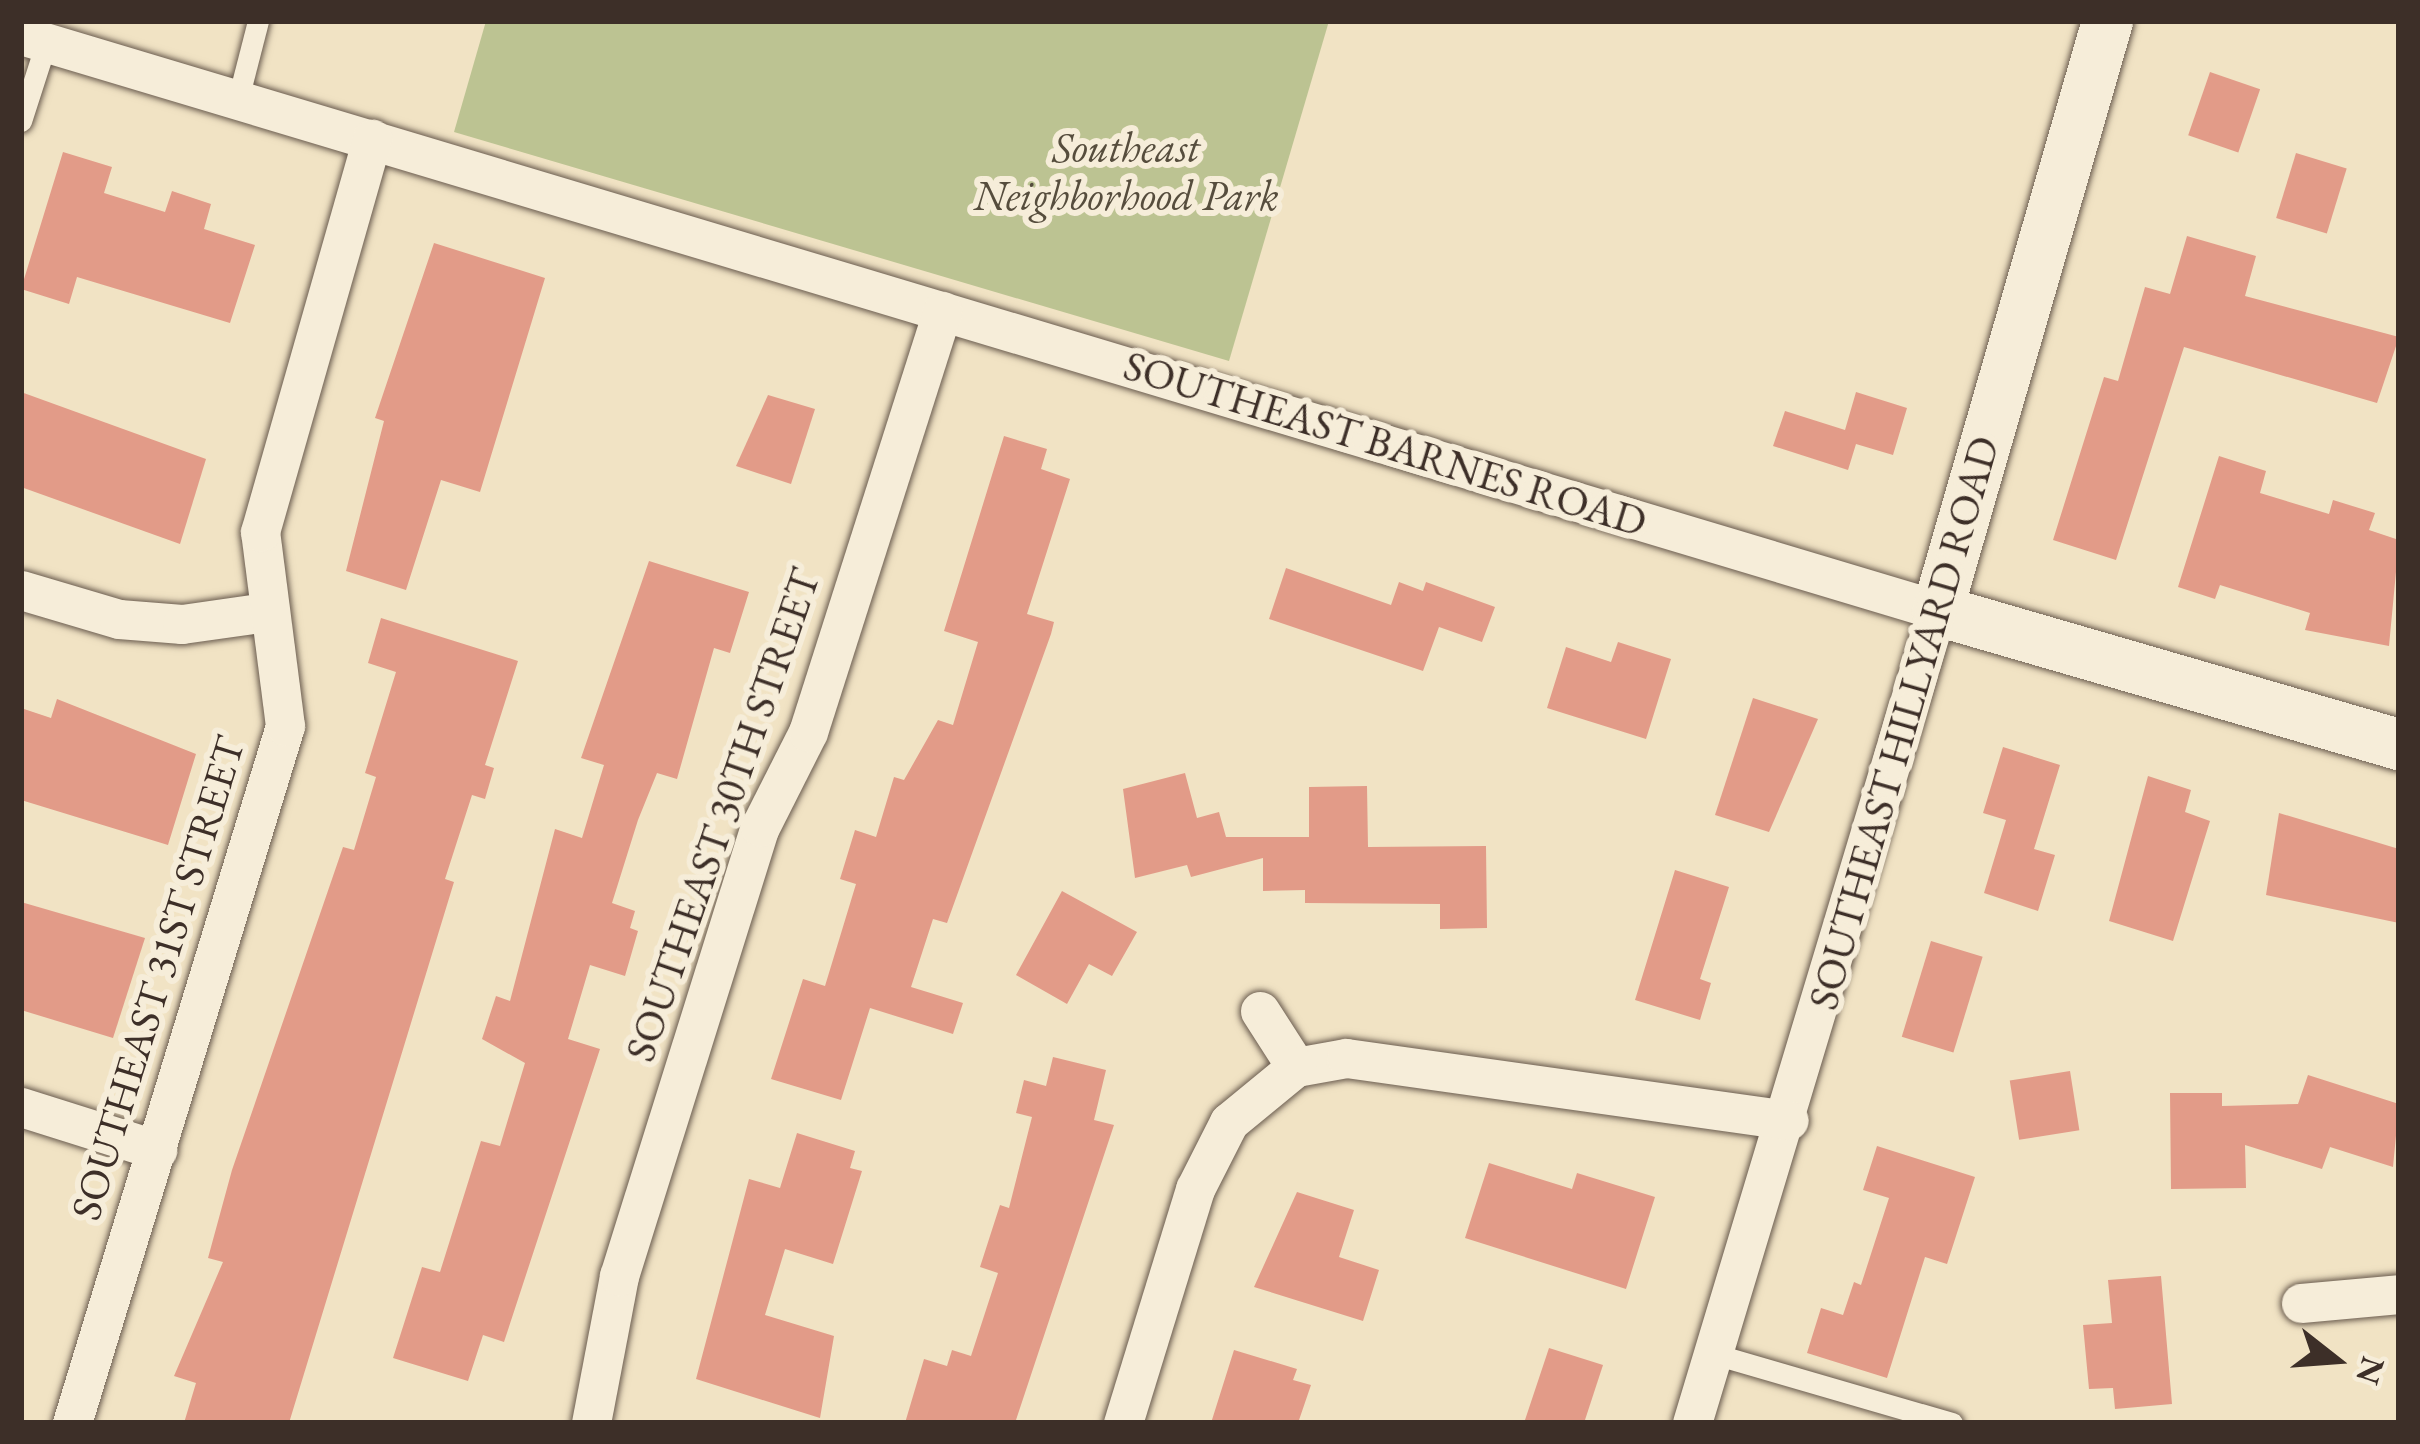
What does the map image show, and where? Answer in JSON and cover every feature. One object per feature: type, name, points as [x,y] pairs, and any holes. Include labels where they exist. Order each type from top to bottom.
[{"type":"street","name":"SOUTHEAST HILLYARD ROAD","points":[[1692,1423],[1789,1120],[2107,21]]},
{"type":"street","name":"SOUTHEAST BARNES ROAD","points":[[34,39],[2399,745]]},
{"type":"street","name":"SOUTHEAST 31ST STREET","points":[[72,1423],[285,726],[266,612],[260,532],[269,485],[372,139]]},
{"type":"street","name":"SOUTHEAST 30TH STREET","points":[[591,1423],[620,1276],[753,850],[808,732],[942,310]]},
{"type":"street","points":[[21,590],[119,619],[182,623],[266,612]]},
{"type":"street","points":[[1260,1010],[1296,1067]]},
{"type":"street","points":[[1123,1423],[1195,1189],[1229,1122],[1296,1067],[1346,1058],[1789,1120]]},
{"type":"street","points":[[21,1108],[157,1150]]},
{"type":"street","points":[[2302,1303],[2399,1294]]},
{"type":"lane","points":[[238,99],[259,21]]},
{"type":"lane","points":[[21,121],[34,39]]},
{"type":"lane","points":[[1714,1354],[1952,1423]]},
{"type":"green space","name":"Southeast Neighborhood Park","points":[[486,21],[1329,21],[1229,361],[454,132]]},
{"type":"building","points":[[2210,72],[2260,89],[2238,153],[2188,135]]},
{"type":"building","points":[[63,152],[112,167],[104,193],[165,212],[172,191],[211,204],[204,229],[255,245],[230,323],[77,277],[69,304],[21,289]]},
{"type":"building","points":[[2296,153],[2347,168],[2327,234],[2276,218]]},
{"type":"building","points":[[2187,236],[2256,256],[2245,296],[2399,337],[2377,403],[2184,347],[2116,560],[2053,540],[2104,377],[2118,381],[2145,287],[2170,294]]},
{"type":"building","points":[[434,243],[545,278],[480,492],[441,480],[406,590],[346,571],[384,421],[375,418]]},
{"type":"building","points":[[21,392],[206,459],[180,544],[21,487]]},
{"type":"building","points":[[1856,392],[1907,408],[1893,455],[1856,444],[1848,470],[1773,446],[1785,411],[1845,430]]},
{"type":"building","points":[[768,395],[815,409],[791,484],[736,466]]},
{"type":"building","points":[[1004,436],[1047,449],[1041,469],[1070,479],[1027,614],[1054,622],[1051,634],[947,923],[933,919],[911,987],[963,1003],[953,1034],[870,1008],[841,1100],[771,1079],[803,979],[825,986],[856,884],[840,879],[855,830],[876,837],[894,777],[904,780],[938,720],[953,725],[978,642],[944,631]]},
{"type":"building","points":[[2219,456],[2266,471],[2260,493],[2329,514],[2333,500],[2375,513],[2369,530],[2399,540],[2389,646],[2305,630],[2310,613],[2220,585],[2215,599],[2178,587]]},
{"type":"building","points":[[649,561],[749,592],[730,653],[714,648],[677,779],[657,773],[638,820],[612,903],[635,911],[630,928],[638,931],[625,976],[590,965],[568,1039],[600,1049],[504,1342],[483,1335],[468,1381],[393,1358],[422,1267],[440,1272],[481,1141],[500,1146],[525,1063],[482,1039],[496,996],[510,1001],[555,829],[582,838],[604,765],[581,758]]},
{"type":"building","points":[[1286,568],[1391,605],[1399,582],[1423,591],[1426,582],[1495,607],[1482,642],[1439,627],[1423,671],[1269,619]]},
{"type":"building","points":[[381,618],[518,661],[485,765],[494,768],[485,799],[472,795],[445,879],[454,882],[289,1423],[184,1423],[196,1383],[174,1376],[223,1262],[208,1258],[232,1170],[343,847],[354,850],[376,777],[365,773],[396,672],[368,663]]},
{"type":"building","points":[[1618,642],[1671,659],[1646,739],[1547,708],[1566,647],[1611,662]]},
{"type":"building","points":[[1753,698],[1818,719],[1769,832],[1715,815]]},
{"type":"building","points":[[57,699],[196,754],[168,845],[21,800],[21,708],[51,718]]},
{"type":"building","points":[[2003,747],[2060,765],[2034,849],[2055,855],[2038,911],[1984,893],[2006,820],[1983,813]]},
{"type":"building","points":[[1185,773],[1197,818],[1219,812],[1226,837],[1309,837],[1309,787],[1367,786],[1368,847],[1486,846],[1487,928],[1440,929],[1440,904],[1305,903],[1305,890],[1263,891],[1263,858],[1191,877],[1187,865],[1135,878],[1123,789]]},
{"type":"building","points":[[2148,776],[2191,790],[2185,812],[2210,821],[2173,941],[2109,921]]},
{"type":"building","points":[[2279,813],[2399,849],[2399,923],[2266,895]]},
{"type":"building","points":[[1675,870],[1729,887],[1700,979],[1711,983],[1700,1020],[1635,1000]]},
{"type":"building","points":[[1062,891],[1137,932],[1112,976],[1089,964],[1067,1004],[1016,975]]},
{"type":"building","points":[[21,902],[145,938],[113,1038],[21,1010]]},
{"type":"building","points":[[1931,941],[1983,957],[1953,1052],[1902,1037]]},
{"type":"building","points":[[1053,1057],[1106,1070],[1094,1120],[1114,1125],[1015,1423],[905,1423],[924,1359],[947,1366],[952,1350],[971,1356],[998,1273],[980,1267],[1000,1205],[1009,1208],[1032,1117],[1016,1113],[1024,1080],[1046,1086]]},
{"type":"building","points":[[2070,1071],[2079,1130],[2019,1140],[2010,1081]]},
{"type":"building","points":[[2308,1075],[2399,1104],[2393,1167],[2330,1147],[2322,1169],[2245,1145],[2246,1188],[2171,1189],[2170,1093],[2222,1093],[2222,1106],[2298,1104]]},
{"type":"building","points":[[797,1133],[855,1151],[850,1168],[862,1171],[833,1264],[785,1249],[765,1315],[834,1336],[820,1418],[696,1379],[749,1179],[780,1188]]},
{"type":"building","points":[[1877,1146],[1975,1177],[1947,1264],[1925,1257],[1887,1378],[1807,1353],[1821,1308],[1843,1315],[1854,1282],[1861,1285],[1889,1198],[1863,1190]]},
{"type":"building","points":[[1489,1163],[1572,1189],[1577,1173],[1655,1197],[1626,1289],[1465,1238]]},
{"type":"building","points":[[1297,1192],[1354,1210],[1339,1257],[1379,1270],[1363,1321],[1254,1287]]},
{"type":"building","points":[[2161,1276],[2172,1404],[2115,1409],[2113,1388],[2089,1389],[2083,1325],[2112,1323],[2108,1280]]},
{"type":"building","points":[[1549,1348],[1603,1365],[1584,1423],[1524,1423]]},
{"type":"building","points":[[1234,1350],[1297,1369],[1293,1380],[1311,1385],[1298,1423],[1211,1423]]}]
